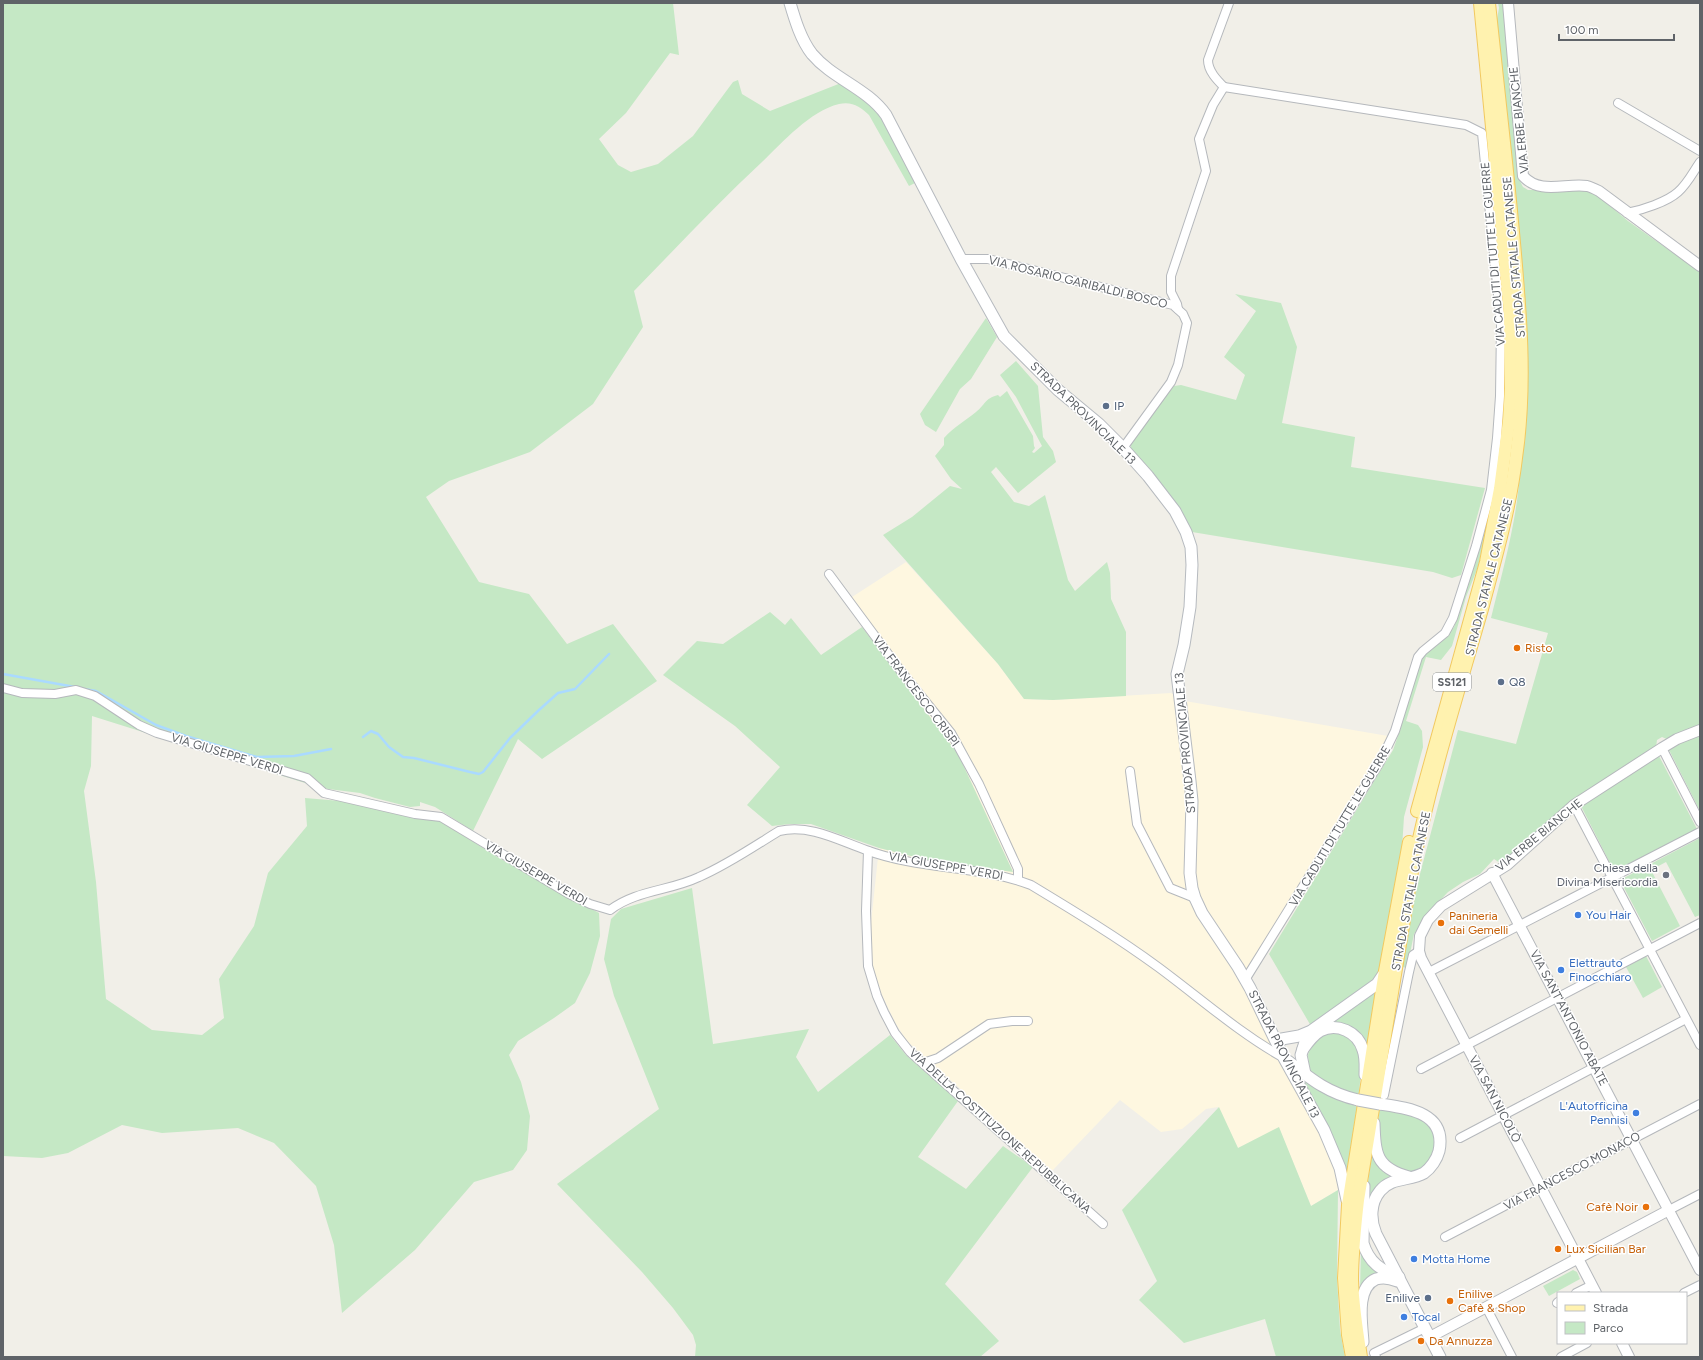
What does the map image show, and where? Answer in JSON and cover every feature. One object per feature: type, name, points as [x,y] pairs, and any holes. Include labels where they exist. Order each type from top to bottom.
[{"type":"main road","name":"STRADA PROVINCIALE 13","points":[[790,3],[805,42],[812,53],[834,72],[879,104],[961,259],[1004,336],[1058,390],[1099,424],[1123,448],[1148,476],[1175,511],[1186,532],[1191,547],[1192,565],[1190,607],[1184,645],[1177,674],[1192,801],[1190,873],[1194,898],[1245,980],[1284,1058],[1324,1130],[1340,1168],[1348,1205]]},
{"type":"main road","name":"STRADA STATALE CATANESE","points":[[1362,1357],[1356,1326],[1352,1281],[1355,1227],[1358,1200],[1365,1163],[1386,971],[1412,831],[1486,562],[1500,489],[1509,420],[1511,388],[1510,313],[1479,3]]},
{"type":"main road","name":"STRADA STATALE CATANESE","points":[[1352,1357],[1348,1335],[1344,1278],[1348,1205],[1372,1100],[1420,832],[1493,569],[1510,494],[1516,457],[1522,391],[1521,313],[1489,3]]},
{"type":"main road","points":[[1276,1040],[1299,1036],[1311,1031],[1378,984],[1386,971]]},
{"type":"main road","points":[[1303,1049],[1313,1036],[1326,1029],[1340,1028],[1353,1034],[1358,1039],[1364,1052],[1372,1100],[1375,1146],[1378,1156],[1384,1165],[1391,1171],[1410,1178]]},
{"type":"main road","points":[[1305,1074],[1302,1064],[1303,1049],[1311,1031]]},
{"type":"main road","points":[[1284,1058],[1316,1084],[1342,1097],[1372,1100],[1420,1112],[1428,1117],[1440,1134],[1438,1156],[1432,1165],[1425,1172],[1410,1178],[1386,1184],[1375,1198],[1372,1208],[1373,1226],[1399,1280],[1440,1357]]},
{"type":"main road","points":[[1365,1163],[1364,1243],[1366,1252],[1375,1265],[1399,1280]]},
{"type":"main road","points":[[1362,1357],[1362,1298],[1365,1289],[1378,1278],[1399,1280]]},
{"type":"street","points":[[1178,310],[1178,304],[1171,292],[1171,276],[1206,170],[1200,139],[1213,105],[1224,87],[1212,73],[1208,65],[1208,60],[1229,3]]},
{"type":"street","name":"VIA ERBE BIANCHE","points":[[1508,3],[1523,176],[1528,182],[1535,185],[1549,187],[1587,186],[1599,191],[1700,266]]},
{"type":"street","name":"VIA CADUTI DI TUTTE LE GUERRE","points":[[1224,87],[1466,125],[1482,134],[1501,325],[1500,396],[1491,490],[1476,546],[1453,618],[1445,633],[1418,657],[1395,731],[1380,762],[1245,980]]},
{"type":"street","points":[[1618,103],[1700,152]]},
{"type":"street","points":[[1627,213],[1638,211],[1677,193],[1686,183],[1700,162]]},
{"type":"street","name":"VIA ROSARIO GARIBALDI BOSCO","points":[[961,259],[988,259],[1173,306],[1178,310],[1187,323],[1178,365],[1171,382],[1123,448]]},
{"type":"street","name":"VIA FRANCESCO CRISPI","points":[[830,574],[900,670],[951,733],[979,784],[1018,869],[1018,880]]},
{"type":"street","name":"VIA GIUSEPPE VERDI","points":[[3,688],[22,693],[55,694],[76,690],[96,696],[139,725],[157,732],[307,778],[324,793],[415,814],[441,817],[569,894],[590,904],[610,910],[620,903],[638,895],[698,878],[779,831],[784,830],[804,829],[826,835],[868,851],[918,864],[1001,876],[1018,880],[1030,885],[1103,929],[1157,967],[1262,1046],[1284,1058]]},
{"type":"street","name":"VIA ERBE BIANCHE","points":[[1419,951],[1420,936],[1423,929],[1441,906],[1507,865],[1574,805],[1677,739],[1700,730]]},
{"type":"street","points":[[1662,748],[1700,822]]},
{"type":"street","points":[[1130,771],[1138,824],[1160,869],[1170,888],[1194,898]]},
{"type":"street","points":[[1574,805],[1700,1046]]},
{"type":"street","points":[[1428,972],[1700,832]]},
{"type":"street","name":"VIA DELLA COSTITUZIONE REPUBBLICANA","points":[[868,851],[866,911],[868,966],[876,996],[896,1033],[910,1052],[923,1064],[1103,1224]]},
{"type":"street","name":"VIA SANT'ANTONIO ABATE","points":[[1492,873],[1700,1270]]},
{"type":"street","points":[[1421,1069],[1700,923]]},
{"type":"street","points":[[1372,1100],[1401,1017],[1413,955],[1419,951]]},
{"type":"street","name":"VIA SAN NICOLÒ","points":[[1419,951],[1428,972],[1594,1289]]},
{"type":"street","points":[[1460,1138],[1686,1019]]},
{"type":"street","points":[[923,1064],[938,1058],[989,1024],[1012,1021],[1028,1021]]},
{"type":"street","points":[[1262,1046],[1276,1040]]},
{"type":"street","name":"VIA FRANCESCO MONACO","points":[[1445,1237],[1700,1104]]},
{"type":"street","points":[[1375,1355],[1486,1307],[1700,1194]]},
{"type":"street","points":[[1686,1292],[1700,1285]]},
{"type":"street","points":[[1580,1292],[1594,1289]]},
{"type":"street","points":[[1486,1307],[1512,1357]]},
{"type":"street","points":[[1561,1357],[1586,1344]]},
{"type":"street","points":[[1622,1344],[1629,1357]]},
{"type":"shaded area","points":[[906,562],[998,664],[1024,699],[1053,700],[1171,693],[1185,701],[1388,736],[1380,756],[1240,982],[1324,1139],[1334,1163],[1338,1190],[1311,1206],[1279,1128],[1238,1148],[1218,1107],[1206,1109],[1182,1129],[1161,1132],[1120,1100],[1052,1171],[907,1041],[896,1024],[878,987],[871,961],[871,923],[879,848],[931,861],[1013,871],[958,754],[862,627],[869,623],[852,597]]},
{"type":"green space","points":[[3,3],[673,3],[679,55],[670,53],[626,113],[599,139],[618,165],[631,172],[658,164],[693,136],[733,82],[738,80],[742,94],[770,111],[841,83],[879,113],[917,182],[909,186],[869,115],[856,105],[848,103],[839,104],[818,113],[807,120],[697,226],[634,291],[643,327],[593,404],[530,452],[449,481],[426,497],[479,582],[529,594],[567,644],[613,624],[657,681],[542,759],[518,739],[473,831],[435,807],[420,802],[420,806],[410,807],[360,793],[328,789],[305,783],[92,716],[91,766],[84,791],[96,882],[106,999],[152,1030],[202,1035],[224,1018],[219,979],[254,926],[268,873],[307,826],[305,798],[352,802],[418,819],[439,820],[499,858],[599,913],[600,936],[590,973],[575,1003],[518,1041],[509,1055],[521,1082],[530,1116],[527,1150],[513,1170],[474,1182],[415,1250],[342,1313],[334,1245],[316,1186],[274,1143],[238,1128],[162,1133],[122,1125],[68,1153],[42,1158],[3,1156]]},
{"type":"green space","points":[[1498,3],[1503,3],[1520,181],[1523,187],[1528,190],[1585,190],[1597,195],[1628,221],[1700,272],[1700,726],[1669,740],[1662,737],[1657,740],[1656,747],[1566,806],[1506,861],[1500,863],[1494,859],[1480,874],[1463,882],[1448,892],[1431,910],[1414,934],[1407,968],[1402,967],[1412,905],[1458,730],[1516,744],[1548,633],[1491,618],[1513,527],[1520,471],[1497,19],[1499,8]]},
{"type":"green space","points":[[1235,294],[1281,303],[1297,347],[1282,423],[1355,437],[1351,467],[1485,488],[1461,575],[1452,578],[1433,572],[1192,532],[1179,507],[1161,483],[1131,451],[1131,444],[1136,434],[1174,386],[1181,385],[1236,400],[1245,375],[1224,357],[1256,311]]},
{"type":"green space","points":[[986,318],[997,337],[971,379],[960,389],[936,432],[925,425],[920,414]]},
{"type":"green space","points":[[1016,361],[1038,386],[1043,437],[1053,451],[1056,462],[1018,493],[996,467],[991,472],[1014,502],[1029,506],[1045,495],[1068,580],[1075,591],[1107,562],[1110,573],[1111,599],[1126,632],[1126,696],[1053,700],[1024,699],[998,664],[883,535],[912,517],[950,486],[962,489],[951,479],[935,456],[944,445],[944,438],[976,412],[990,398],[998,395],[1000,397],[1007,391],[1033,436],[1035,448],[1032,452],[1034,453],[1042,446],[1016,397],[1000,375]]},
{"type":"green space","points":[[1489,516],[1478,567],[1466,597],[1452,646],[1441,660],[1426,657],[1406,721],[1418,725],[1422,731],[1423,747],[1404,817],[1402,848],[1380,970],[1374,982],[1311,1026],[1269,954],[1393,750],[1419,663],[1426,653],[1454,627]]},
{"type":"green space","points":[[770,612],[785,625],[791,618],[821,655],[862,627],[958,754],[1013,872],[931,861],[879,848],[811,824],[772,826],[747,805],[780,767],[735,726],[663,675],[697,641],[723,644]]},
{"type":"green space","points":[[1700,734],[1700,811],[1668,748]]},
{"type":"green space","points":[[1659,756],[1697,829],[1615,873],[1581,806]]},
{"type":"green space","points":[[1700,838],[1700,915],[1695,917],[1666,862],[1651,870],[1680,926],[1652,941],[1620,880]]},
{"type":"green space","points":[[692,888],[713,1044],[809,1029],[796,1057],[818,1092],[890,1035],[906,1055],[958,1101],[918,1157],[966,1189],[1003,1146],[1033,1167],[945,1284],[999,1341],[980,1357],[695,1357],[696,1345],[693,1335],[673,1308],[642,1272],[557,1184],[659,1109],[614,996],[604,959],[611,919],[621,909]]},
{"type":"green space","points":[[1646,956],[1662,987],[1643,998],[1626,967]]},
{"type":"green space","points":[[1377,988],[1367,1052],[1363,1041],[1322,1027]]},
{"type":"green space","points":[[1335,1030],[1353,1038],[1362,1056],[1359,1095],[1347,1093],[1314,1075],[1309,1068],[1308,1055],[1315,1039]]},
{"type":"green space","points":[[1297,1074],[1310,1085],[1325,1094],[1340,1101],[1357,1106],[1347,1172],[1327,1126]]},
{"type":"green space","points":[[1219,1107],[1238,1148],[1279,1127],[1311,1206],[1338,1190],[1337,1278],[1340,1330],[1345,1357],[1276,1357],[1265,1319],[1184,1343],[1139,1300],[1157,1281],[1122,1210]]},
{"type":"green space","points":[[1379,1109],[1414,1115],[1428,1123],[1436,1136],[1433,1157],[1422,1168],[1407,1173],[1391,1168],[1377,1145]]},
{"type":"green space","points":[[1372,1151],[1396,1176],[1368,1207],[1367,1190]]},
{"type":"green space","points":[[1361,1246],[1380,1271],[1360,1291]]},
{"type":"green space","points":[[1573,1270],[1577,1272],[1580,1279],[1549,1296],[1543,1286]]},
{"type":"waterway","points":[[363,737],[371,731],[378,734],[389,747],[403,757],[414,758],[479,774],[483,772],[510,738],[539,710],[558,693],[575,689],[609,654]]},
{"type":"waterway","points":[[3,674],[75,687]]},
{"type":"waterway","points":[[84,689],[96,691],[156,725],[186,736],[257,757],[294,756],[331,749]]},
{"type":"place","name":"IP","points":[[1106,406]]},
{"type":"place","name":"Risto","points":[[1517,648]]},
{"type":"place","name":"Q8","points":[[1501,682]]},
{"type":"place","name":"Chiesa della Divina Misericordia","points":[[1666,875]]},
{"type":"place","name":"You Hair","points":[[1578,915]]},
{"type":"place","name":"Panineria dai Gemelli","points":[[1441,923]]},
{"type":"place","name":"Elettrauto Finocchiaro","points":[[1561,970]]},
{"type":"place","name":"L'Autofficina Pennisi","points":[[1636,1113]]},
{"type":"place","name":"Cafè Noir","points":[[1646,1207]]},
{"type":"place","name":"Lux Sicilian Bar","points":[[1558,1249]]},
{"type":"place","name":"Motta Home","points":[[1414,1259]]},
{"type":"place","name":"Enilive","points":[[1428,1298]]},
{"type":"place","name":"Enilive Cafè & Shop","points":[[1450,1301]]},
{"type":"place","name":"Tocal","points":[[1404,1317]]},
{"type":"place","name":"Da Annuzza","points":[[1421,1341]]}]
